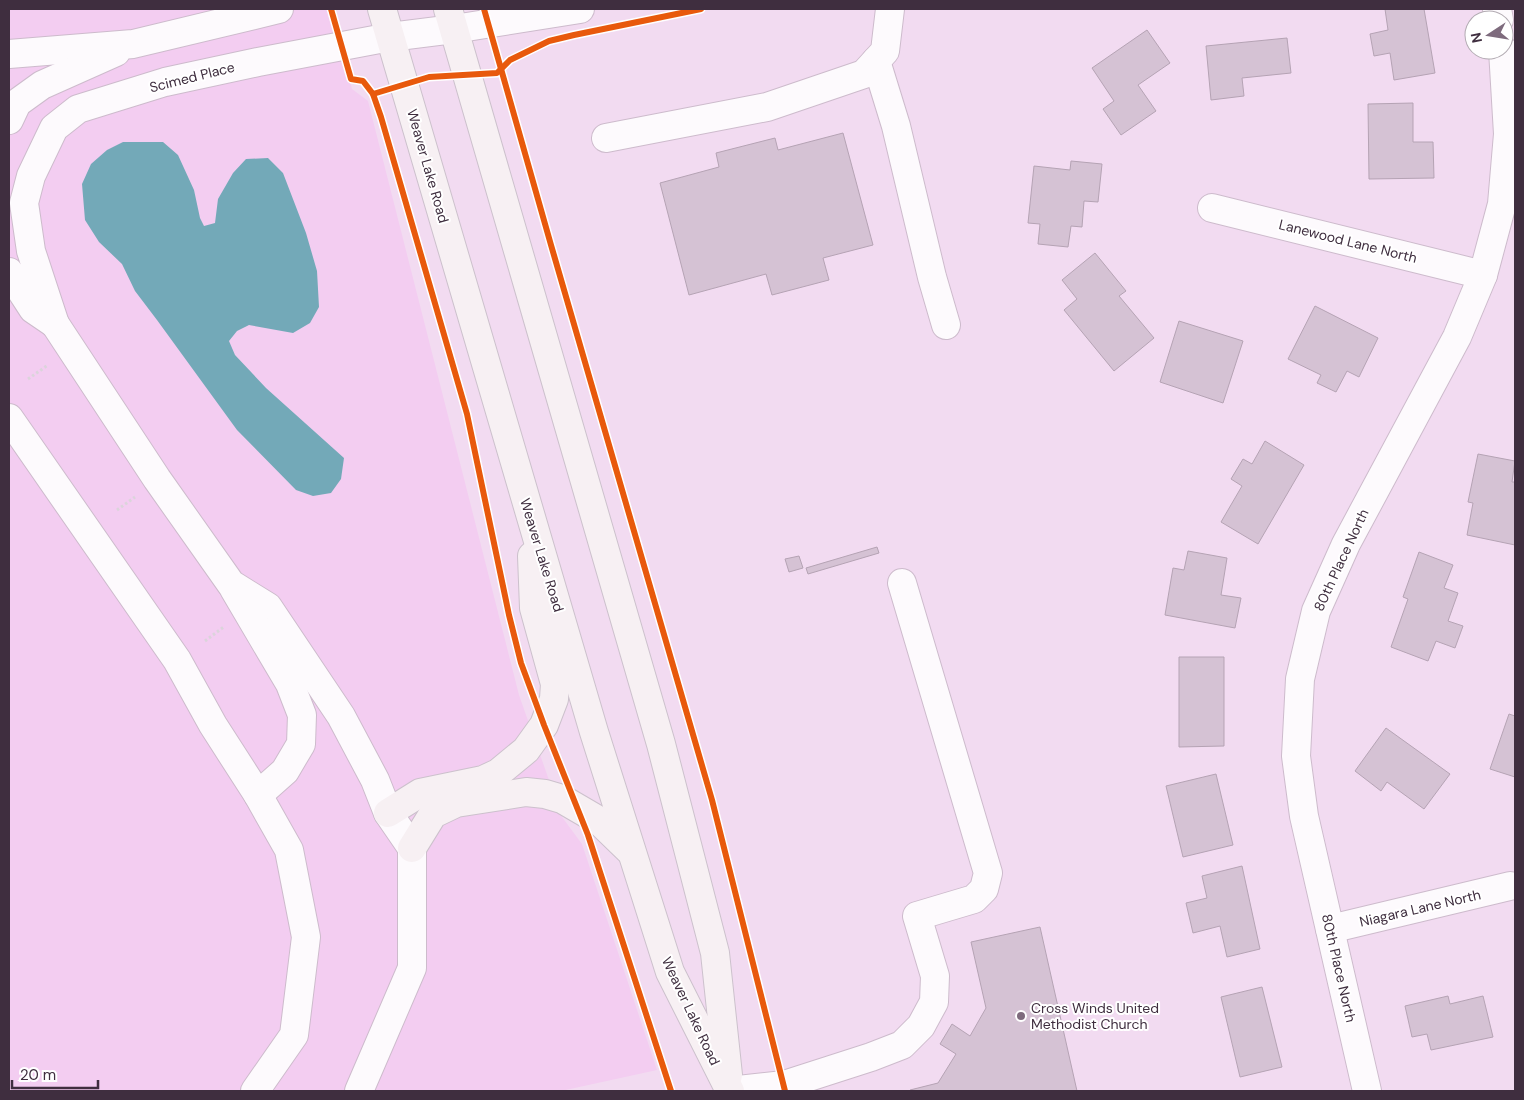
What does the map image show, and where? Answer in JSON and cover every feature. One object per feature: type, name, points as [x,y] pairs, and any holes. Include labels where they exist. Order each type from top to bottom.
[{"type":"main road","name":"Weaver Lake Road","points":[[382,9],[594,732],[670,972],[730,1091]]},
{"type":"main road","name":"Weaver Lake Road","points":[[451,19],[666,763],[715,953],[730,1091]]},
{"type":"main road","points":[[388,813],[420,793],[482,780],[498,774],[526,750],[544,725],[554,699],[555,684],[534,608],[531,517]]},
{"type":"main road","points":[[412,848],[433,814],[456,803],[526,792],[545,794],[562,799],[598,820],[632,853]]},
{"type":"street","points":[[9,54],[133,44],[279,9]]},
{"type":"street","name":"Scimed Place","points":[[54,128],[78,109],[165,82],[390,37],[451,19],[580,9]]},
{"type":"street","points":[[606,138],[767,107],[864,74],[885,51],[890,9]]},
{"type":"street","points":[[133,44],[42,85],[12,107],[54,128],[31,176],[24,203],[30,251],[55,324],[157,479],[231,584],[290,684],[302,715],[301,744],[285,771],[258,795]]},
{"type":"street","points":[[876,60],[896,126],[932,277],[946,326]]},
{"type":"street","name":"80th Place North","points":[[1366,1091],[1304,816],[1296,756],[1300,679],[1316,611],[1346,544],[1457,338],[1483,275],[1502,204],[1508,134],[1504,60]]},
{"type":"street","name":"Lanewood Lane North","points":[[1212,208],[1483,275]]},
{"type":"street","points":[[9,272],[33,309],[55,324]]},
{"type":"street","points":[[9,418],[177,660],[213,725],[258,795],[289,850],[306,937],[294,1035],[255,1091]]},
{"type":"street","points":[[730,1091],[784,1085],[872,1057],[902,1045],[922,1026],[934,1002],[936,976],[917,916],[974,899],[984,888],[988,873],[902,583]]},
{"type":"street","points":[[231,584],[268,607],[341,716],[375,780],[388,813],[412,848],[412,968],[359,1091]]},
{"type":"street","name":"Niagara Lane North","points":[[1330,929],[1510,886]]},
{"type":"path","points":[[28,379],[50,364]]},
{"type":"path","points":[[117,510],[140,494]]},
{"type":"shaded area","points":[[9,9],[331,9],[352,89],[368,101],[519,695],[562,817],[582,844],[657,1070],[561,1091],[9,1091]]},
{"type":"water","points":[[123,142],[163,142],[178,155],[194,190],[200,218],[204,226],[215,223],[218,199],[233,173],[246,159],[268,158],[283,173],[306,233],[317,271],[319,307],[310,323],[293,333],[249,325],[237,331],[229,341],[235,355],[266,388],[344,458],[341,479],[331,493],[313,496],[296,490],[237,430],[135,291],[122,264],[99,242],[85,220],[82,184],[91,164],[107,150]]},
{"type":"building","points":[[1385,9],[1424,9],[1435,73],[1394,80],[1390,53],[1374,56],[1370,34],[1388,30]]},
{"type":"building","points":[[1147,30],[1170,63],[1138,85],[1156,111],[1121,135],[1103,109],[1114,101],[1092,68]]},
{"type":"building","points":[[1287,38],[1291,73],[1242,78],[1244,96],[1211,100],[1206,46]]},
{"type":"building","points":[[1413,103],[1413,142],[1433,142],[1434,178],[1369,179],[1368,104]]},
{"type":"building","points":[[843,133],[873,245],[823,258],[829,280],[772,295],[766,274],[689,295],[660,183],[719,167],[716,153],[775,138],[778,150]]},
{"type":"building","points":[[1071,161],[1102,164],[1098,202],[1084,201],[1082,227],[1071,226],[1068,247],[1038,244],[1040,224],[1028,223],[1034,166],[1070,170]]},
{"type":"building","points":[[1095,253],[1126,291],[1119,296],[1154,338],[1114,371],[1064,310],[1077,299],[1062,280]]},
{"type":"building","points":[[1315,306],[1378,338],[1359,377],[1347,371],[1336,392],[1317,383],[1321,375],[1288,359]]},
{"type":"building","points":[[1179,321],[1243,341],[1223,403],[1160,382]]},
{"type":"building","points":[[1265,441],[1304,465],[1258,544],[1221,522],[1242,486],[1231,479],[1243,459],[1252,464]]},
{"type":"building","points":[[1478,454],[1515,461],[1512,482],[1515,482],[1515,545],[1467,535],[1473,503],[1468,502]]},
{"type":"building","points":[[877,547],[879,553],[808,574],[806,568]]},
{"type":"building","points":[[1188,551],[1227,558],[1221,595],[1241,598],[1235,628],[1165,615],[1173,568],[1184,570]]},
{"type":"building","points":[[1419,552],[1453,565],[1444,588],[1458,593],[1448,621],[1463,626],[1455,648],[1436,641],[1428,661],[1391,647],[1408,599],[1403,597]]},
{"type":"building","points":[[799,556],[803,568],[789,572],[785,559]]},
{"type":"building","points":[[1179,657],[1224,657],[1224,746],[1179,747]]},
{"type":"building","points":[[1509,714],[1515,716],[1515,777],[1490,769]]},
{"type":"building","points":[[1386,728],[1450,774],[1424,809],[1387,782],[1381,791],[1355,771]]},
{"type":"building","points":[[1216,774],[1233,845],[1183,857],[1166,786]]},
{"type":"building","points":[[1242,866],[1260,949],[1227,957],[1220,926],[1193,933],[1186,903],[1207,898],[1202,876]]},
{"type":"building","name":"Cross Winds United Methodist Church","points":[[1040,927],[1077,1091],[910,1091],[938,1083],[956,1054],[940,1044],[952,1024],[970,1036],[986,1008],[971,942]]},
{"type":"building","points":[[1262,987],[1282,1067],[1240,1077],[1221,997]]},
{"type":"building","points":[[1448,996],[1450,1004],[1483,996],[1493,1037],[1431,1050],[1427,1034],[1412,1037],[1405,1006]]},
{"type":"cycle path","points":[[331,9],[351,79],[363,81],[373,94],[381,117],[467,414],[509,615],[521,663],[588,835],[671,1091]]},
{"type":"cycle path","points":[[484,9],[712,800],[785,1091]]},
{"type":"cycle path","points":[[373,94],[429,77],[497,73],[510,60],[549,41],[701,9]]},
{"type":"place","name":"Cross Winds United Methodist Church","points":[[1021,1016]]}]
